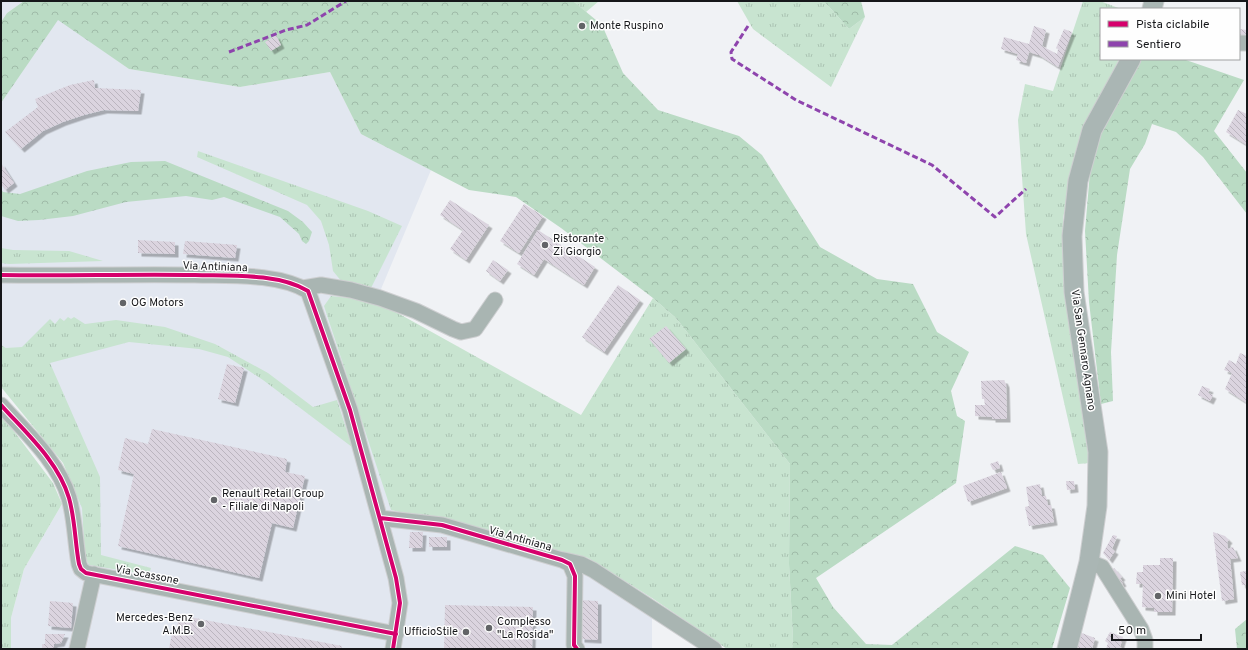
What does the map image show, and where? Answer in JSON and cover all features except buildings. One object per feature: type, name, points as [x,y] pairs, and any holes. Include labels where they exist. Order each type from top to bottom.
[{"type":"main road","name":"Via San Gennaro Agnano","points":[[1067,649],[1088,562],[1098,506],[1098,452],[1074,292],[1072,236],[1078,181],[1092,130],[1130,60]]},
{"type":"street","name":"Via Antiniana","points":[[1,275],[122,273],[235,276],[272,279],[303,288]]},
{"type":"street","points":[[303,288],[321,285],[380,298],[416,311],[461,332],[475,329],[495,300]]},
{"type":"street","points":[[303,288],[308,291],[311,296],[350,410],[396,578],[400,603],[393,649]]},
{"type":"street","name":"Via Scassone","points":[[1,405],[50,460],[66,488],[73,514],[78,564],[81,569],[94,574],[396,634]]},
{"type":"street","name":"Via Antiniana","points":[[380,518],[442,525],[562,560],[581,564],[593,570],[714,649]]},
{"type":"street","name":"Via Antiniana","points":[[562,560],[570,564],[575,576],[574,645],[577,649]]},
{"type":"street","points":[[1088,562],[1102,567],[1141,629],[1145,640],[1145,649]]},
{"type":"street","points":[[77,649],[94,574]]},
{"type":"shaded area","points":[[1,1],[24,1],[7,13],[1,22]]},
{"type":"shaded area","points":[[58,19],[129,69],[240,87],[330,72],[361,134],[431,170],[376,301],[391,510],[588,558],[652,598],[652,649],[11,649],[11,618],[24,569],[62,504],[100,477],[6,348],[1,345],[1,103]]},
{"type":"green space","points":[[24,1],[573,1],[602,25],[623,73],[658,110],[739,136],[762,155],[820,247],[877,279],[913,284],[937,332],[969,352],[951,391],[957,416],[965,421],[956,483],[816,578],[833,607],[866,644],[892,645],[1015,546],[1043,555],[1070,588],[1052,649],[792,649],[793,639],[789,564],[790,464],[676,318],[653,298],[561,228],[516,197],[469,190],[361,134],[330,72],[240,87],[129,69],[58,20],[1,103],[1,22],[7,13]]},
{"type":"green space","points":[[573,1],[599,1],[586,12]]},
{"type":"green space","points":[[737,1],[824,1],[849,29],[865,17],[831,87],[753,29]]},
{"type":"green space","points":[[824,1],[861,1],[865,17],[849,29]]},
{"type":"green space","points":[[1083,1],[1100,1],[1118,8],[1100,8],[1100,60],[1119,60],[1078,147],[1063,218],[1063,255],[1086,416],[1090,463],[1078,464],[1026,234],[1018,120],[1025,84],[1053,91]]},
{"type":"green space","points":[[1139,60],[1186,60],[1244,80],[1214,131],[1247,173],[1247,214],[1203,157],[1176,132],[1152,124],[1145,144],[1130,169],[1117,255],[1111,352],[1113,401],[1101,404],[1089,302],[1085,231],[1090,172],[1101,128]]},
{"type":"green space","points":[[198,151],[368,211],[402,226],[370,290],[342,282],[333,271],[329,245],[321,221],[307,205],[197,157]]},
{"type":"green space","points":[[165,161],[288,211],[303,222],[312,232],[309,241],[306,244],[302,241],[299,234],[280,217],[224,197],[212,200],[186,196],[126,202],[73,216],[39,220],[18,221],[1,216],[1,189],[3,192],[20,194],[87,171],[131,162]]},
{"type":"green space","points":[[1,248],[13,250],[69,251],[103,261],[1,263]]},
{"type":"green space","points":[[331,296],[376,301],[581,415],[653,298],[676,318],[790,464],[789,564],[793,639],[792,649],[727,649],[652,598],[588,558],[391,510],[324,306]]},
{"type":"green space","points":[[68,317],[71,319],[74,317],[85,324],[116,320],[165,327],[215,344],[268,373],[313,407],[337,400],[352,447],[263,380],[228,357],[199,349],[129,342],[50,363],[100,477],[101,555],[151,568],[149,575],[89,565],[85,557],[82,508],[63,463],[1,387],[1,345],[6,348],[22,347],[50,319],[55,324],[60,318],[64,321]]},
{"type":"green space","points":[[1,414],[53,483],[62,504],[24,569],[11,618],[11,649],[1,649]]},
{"type":"green space","points":[[1247,619],[1247,649],[1237,649],[1235,629]]},
{"type":"marked path","points":[[229,52],[286,30],[307,25],[346,1]]},
{"type":"marked path","points":[[748,26],[731,52],[732,59],[796,100],[932,165],[995,217],[1026,189]]},
{"type":"cycle path","points":[[1,275],[238,276],[268,278],[283,281],[308,291],[350,410],[396,578],[400,603],[393,649]]},
{"type":"cycle path","points":[[1,405],[40,448],[57,472],[64,485],[73,514],[79,564],[81,569],[86,573],[396,634]]},
{"type":"cycle path","points":[[380,518],[442,525],[562,560],[570,564],[575,576],[574,645],[577,649]]},
{"type":"place","name":"Monte Ruspino","points":[[582,26]]},
{"type":"place","name":"Ristorante Zi Giorgio","points":[[545,245]]},
{"type":"place","name":"OG Motors","points":[[123,303]]},
{"type":"place","name":"Renault Retail Group - Filiale di Napoli","points":[[214,500]]},
{"type":"place","name":"Mini Hotel","points":[[1158,596]]},
{"type":"place","name":"Mercedes-Benz A.M.B.","points":[[201,624]]},
{"type":"place","name":"Complesso \"La Rosida\"","points":[[489,628]]},
{"type":"place","name":"UfficioStile","points":[[466,632]]}]
